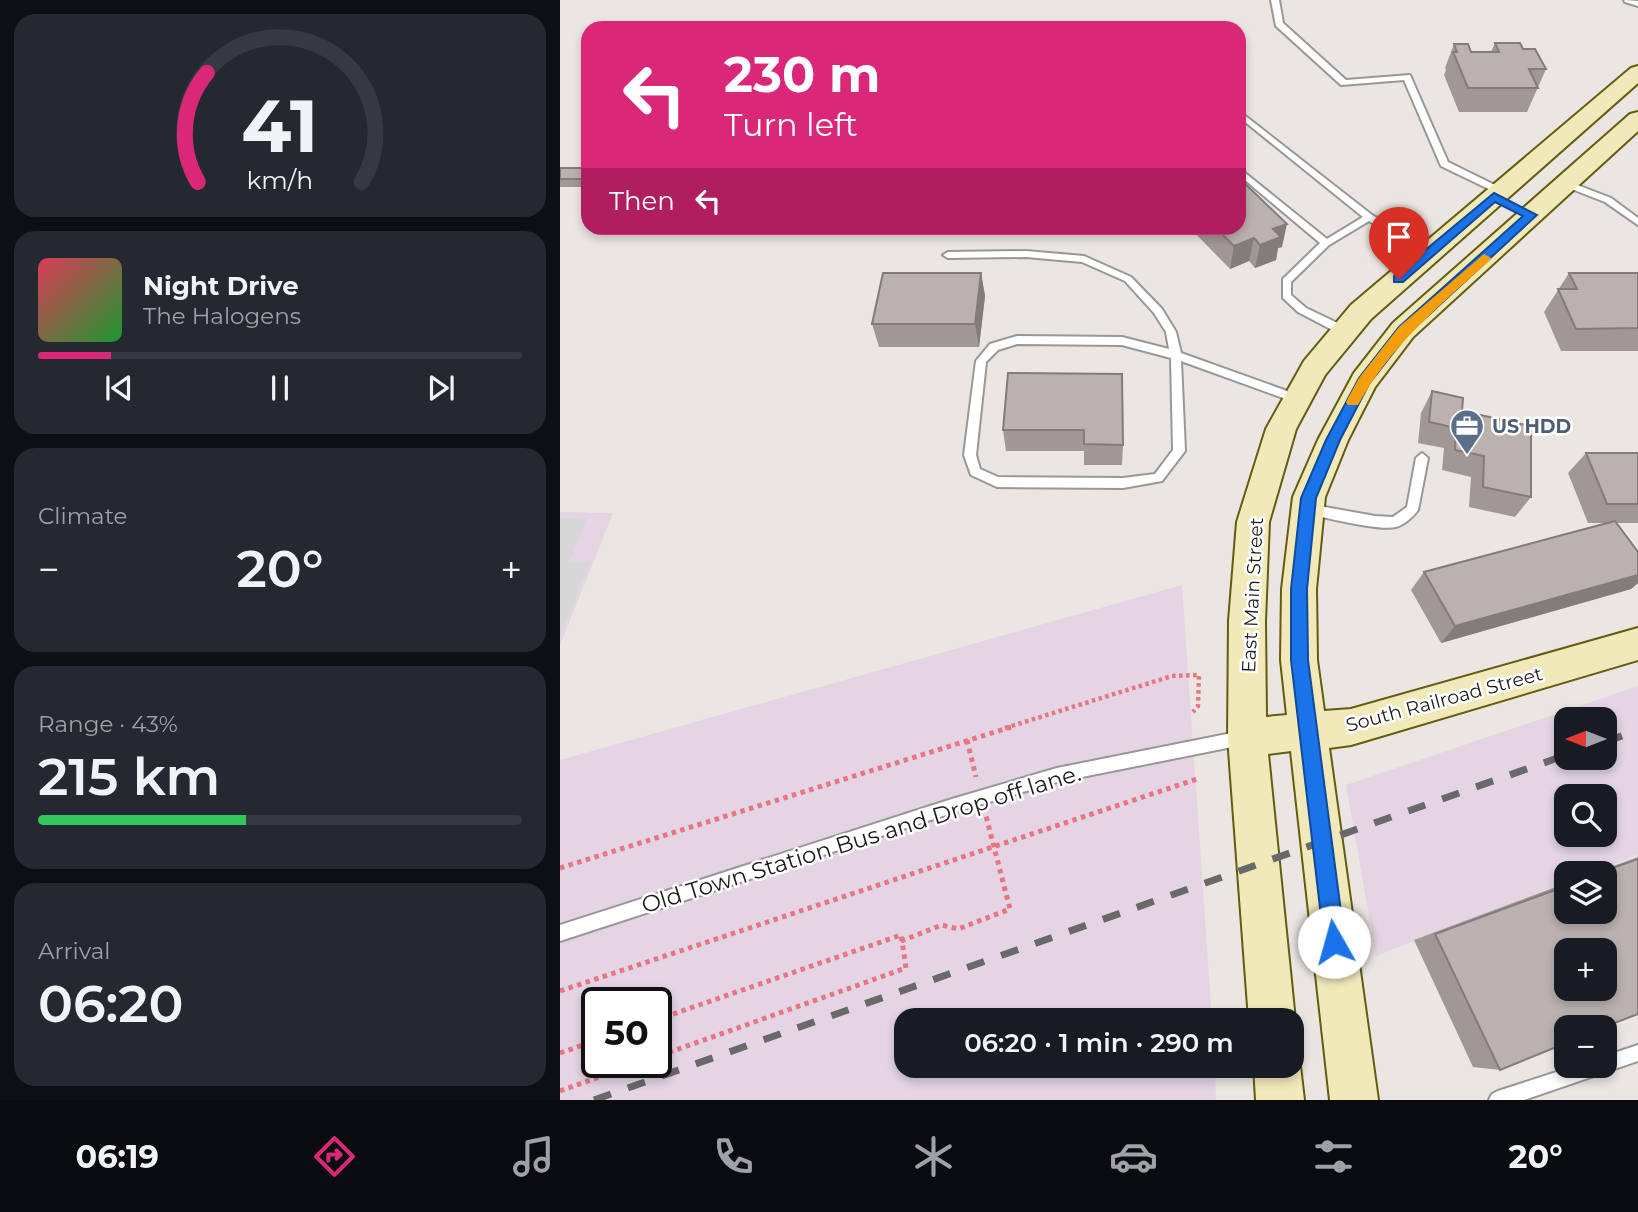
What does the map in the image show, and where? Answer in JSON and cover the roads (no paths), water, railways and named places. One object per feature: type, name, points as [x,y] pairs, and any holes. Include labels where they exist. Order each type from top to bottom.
[{"type":"main road","name":"East Main Street","points":[[1271,1008],[1247,737],[1247,621],[1253,522],[1281,429],[1314,368],[1361,312],[1638,72]]},
{"type":"main road","points":[[1354,1100],[1299,660],[1299,589],[1309,498],[1333,440],[1364,381],[1403,330],[1638,119]]},
{"type":"main road","points":[[1497,194],[1531,215]]},
{"type":"main road","name":"South Railroad Street","points":[[1247,737],[1351,727],[1638,644]]},
{"type":"main road","points":[[1278,1078],[1280,1100]]},
{"type":"lane","points":[[1275,0],[1279,24],[1344,83],[1407,77],[1444,164],[1497,194]]},
{"type":"lane","points":[[1628,0],[1638,4]]},
{"type":"lane","points":[[1246,119],[1369,217],[1430,253]]},
{"type":"lane","points":[[1246,177],[1326,243]]},
{"type":"lane","points":[[1567,184],[1608,200],[1638,222]]},
{"type":"lane","points":[[1344,331],[1302,310],[1286,296],[1286,281],[1326,243],[1369,217]]},
{"type":"lane","points":[[948,255],[1026,254],[1084,259],[1128,279],[1171,332],[1176,356],[1178,451],[1158,478],[1123,483],[997,482],[975,472],[970,454],[981,361],[995,347],[1017,340],[1122,341],[1176,356],[1297,399]]},
{"type":"lane","points":[[1308,509],[1395,522],[1412,510],[1422,458]]},
{"type":"lane","name":"Old Town Station Bus and Drop off lane.","points":[[560,933],[982,797],[1070,772],[1247,737]]},
{"type":"lane","points":[[1617,1060],[1638,1053]]},
{"type":"lane","points":[[1498,1100],[1564,1078]]},
{"type":"railway","points":[[1617,738],[1638,730]]},
{"type":"railway","points":[[594,1100],[1554,759]]},
{"type":"place","name":"US HDD","points":[[1467,456]]}]
